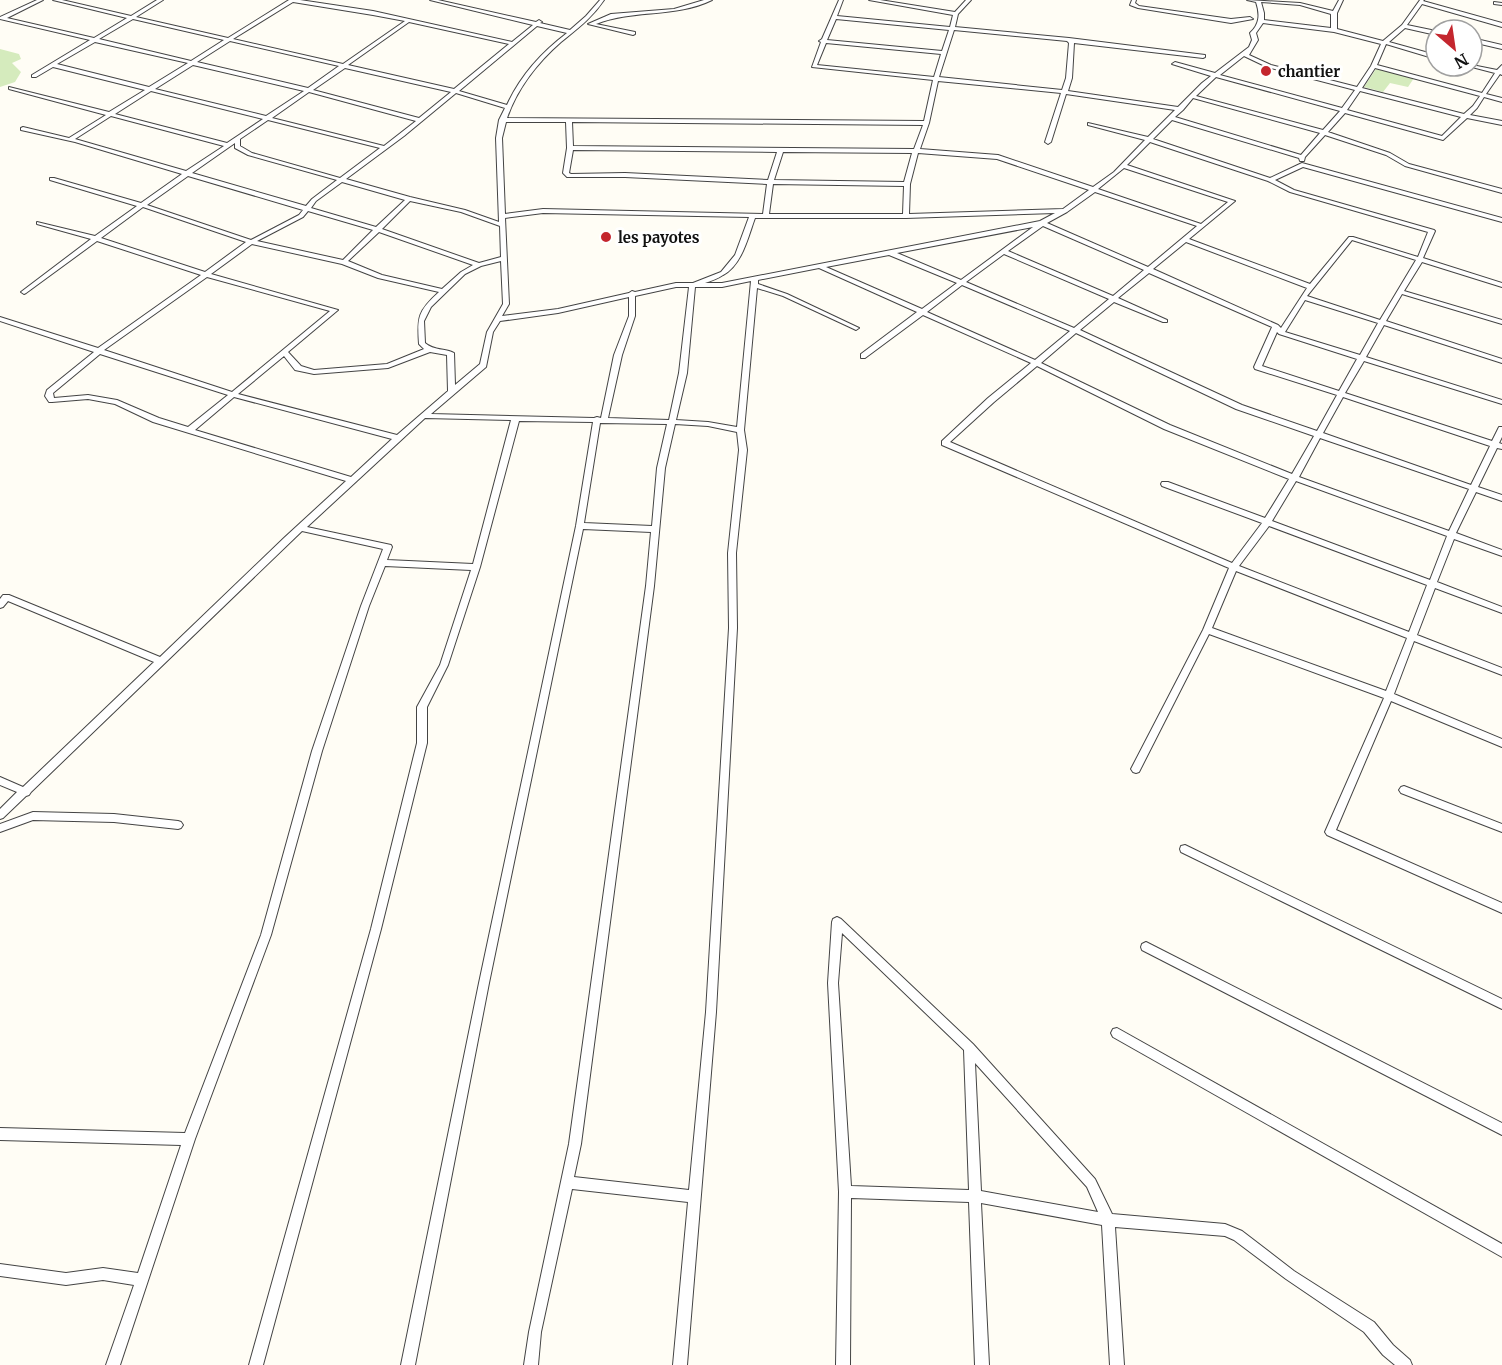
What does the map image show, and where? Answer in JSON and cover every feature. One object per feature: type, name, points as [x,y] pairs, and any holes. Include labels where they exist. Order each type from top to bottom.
[{"type":"street","points":[[1,18],[41,0]]},
{"type":"street","points":[[56,0],[454,91],[508,107]]},
{"type":"street","points":[[34,76],[162,0]]},
{"type":"street","points":[[69,140],[111,116],[147,89],[195,63],[229,38],[258,23],[291,0],[373,13],[511,43]]},
{"type":"street","points":[[432,0],[539,22],[571,32]]},
{"type":"street","points":[[588,23],[602,0]]},
{"type":"street","points":[[0,816],[300,528],[398,438],[483,365],[490,332],[506,304],[502,259],[503,216],[499,138],[502,120],[537,63],[571,32],[588,23],[611,16],[674,10],[710,0]]},
{"type":"street","points":[[841,0],[836,17],[822,41],[814,66],[1064,92],[1181,109]]},
{"type":"street","points":[[871,0],[956,14]]},
{"type":"street","points":[[906,216],[907,184],[915,151],[926,123],[936,78],[956,14],[969,0]]},
{"type":"street","points":[[1134,0],[1134,6],[1149,9],[1231,21],[1250,19]]},
{"type":"street","points":[[1250,2],[1257,0],[1300,4],[1334,12]]},
{"type":"street","points":[[1257,0],[1262,21],[1253,33],[1255,40],[1246,56],[1269,66],[1464,116],[1502,123]]},
{"type":"street","points":[[1334,30],[1334,12],[1341,0]]},
{"type":"street","points":[[1302,165],[1302,157],[1345,110],[1359,90],[1358,88],[1374,66],[1384,42],[1404,26],[1421,1],[1502,25]]},
{"type":"street","points":[[1250,12],[1253,26],[1259,28]]},
{"type":"street","points":[[836,17],[1203,56]]},
{"type":"street","points":[[1,18],[308,90],[419,120]]},
{"type":"street","points":[[1262,21],[1334,30],[1424,54]]},
{"type":"street","points":[[24,292],[186,172],[238,140],[407,22]]},
{"type":"street","points":[[352,480],[156,420],[117,402],[87,397],[57,401],[50,399],[50,392],[99,351],[251,242],[288,224],[308,209],[314,200],[419,120],[539,22]]},
{"type":"street","points":[[588,23],[633,33]]},
{"type":"street","points":[[1404,26],[1424,30]]},
{"type":"street","points":[[822,41],[945,52]]},
{"type":"street","points":[[1048,142],[1071,68],[1072,41]]},
{"type":"street","points":[[1484,43],[1502,47]]},
{"type":"street","points":[[863,356],[1002,251],[1042,223],[1095,191],[1217,75],[1251,48]]},
{"type":"street","points":[[1175,64],[1443,138],[1484,95],[1501,71],[1484,68]]},
{"type":"street","points":[[53,65],[382,147]]},
{"type":"street","points":[[1374,66],[1502,100]]},
{"type":"street","points":[[11,88],[228,145]]},
{"type":"street","points":[[1194,97],[1323,132],[1388,154],[1407,165],[1502,191]]},
{"type":"street","points":[[1172,118],[1302,157]]},
{"type":"street","points":[[502,120],[926,123]]},
{"type":"street","points":[[569,120],[570,148],[566,173],[578,178],[625,176],[770,182],[907,184]]},
{"type":"street","points":[[1090,124],[1150,140],[1270,180],[1292,190],[1432,231],[1402,292],[1340,394],[1294,478],[1267,522],[1234,567],[1207,630],[1136,769]]},
{"type":"street","points":[[23,129],[186,172],[376,229],[479,265]]},
{"type":"street","points":[[238,140],[237,147],[243,151],[409,199],[463,211],[503,225]]},
{"type":"street","points":[[570,148],[915,151],[998,158],[1202,226]]},
{"type":"street","points":[[766,216],[770,182],[781,150]]},
{"type":"street","points":[[1270,180],[1302,165],[1502,220]]},
{"type":"street","points":[[1123,166],[1232,201],[1074,330],[991,400],[945,443],[1234,567],[1502,672]]},
{"type":"street","points":[[52,179],[142,205],[251,242],[344,262],[380,277],[443,291]]},
{"type":"street","points":[[344,262],[409,199]]},
{"type":"street","points":[[503,216],[543,212],[906,216],[1065,211]]},
{"type":"street","points":[[722,285],[740,253],[753,216]]},
{"type":"street","points":[[39,223],[95,238],[207,275],[335,310],[190,430]]},
{"type":"street","points":[[497,319],[549,313],[676,285],[754,282],[819,266],[1042,223],[1149,268],[1276,326],[1281,333],[1502,402]]},
{"type":"street","points":[[1281,333],[1303,297],[1351,238],[1502,285]]},
{"type":"street","points":[[1185,240],[1311,287]]},
{"type":"street","points":[[1002,251],[1165,321]]},
{"type":"street","points":[[692,286],[723,273],[740,253]]},
{"type":"street","points":[[891,253],[1074,330],[1239,407],[1318,432],[1502,498]]},
{"type":"street","points":[[429,350],[422,344],[421,321],[428,306],[463,273],[479,265],[502,259]]},
{"type":"street","points":[[819,266],[1036,363],[1167,427],[1294,478],[1502,553]]},
{"type":"street","points":[[754,282],[856,328]]},
{"type":"street","points":[[680,1365],[711,1012],[733,628],[732,553],[743,450],[740,430],[754,282]]},
{"type":"street","points":[[531,1365],[535,1332],[575,1144],[650,586],[661,468],[683,373],[692,286]]},
{"type":"street","points":[[1402,292],[1502,322]]},
{"type":"street","points":[[408,1365],[487,966],[600,419],[632,316],[632,293]]},
{"type":"street","points":[[1303,297],[1502,361]]},
{"type":"street","points":[[0,319],[235,395],[398,438]]},
{"type":"street","points":[[1276,326],[1258,367],[1499,446]]},
{"type":"street","points":[[285,353],[298,368],[314,372],[388,366],[429,350],[450,353],[452,391]]},
{"type":"street","points":[[423,416],[672,422],[708,424],[740,430]]},
{"type":"street","points":[[256,1365],[376,929],[422,743],[422,707],[430,687],[444,665],[476,567],[515,420]]},
{"type":"street","points":[[1502,429],[1499,446],[1451,535],[1389,696],[1330,832],[1502,908]]},
{"type":"street","points":[[1165,483],[1502,610]]},
{"type":"street","points":[[579,526],[655,529]]},
{"type":"street","points":[[113,1365],[189,1138],[266,935],[317,751],[388,547],[300,528]]},
{"type":"street","points":[[382,563],[476,567]]},
{"type":"street","points":[[0,605],[6,597],[161,661]]},
{"type":"street","points":[[1207,630],[1389,696],[1502,743]]},
{"type":"street","points":[[0,781],[26,792]]},
{"type":"street","points":[[1404,790],[1502,828]]},
{"type":"street","points":[[0,828],[33,816],[114,818],[178,825]]},
{"type":"street","points":[[1185,849],[1502,1004]]},
{"type":"street","points":[[843,1365],[845,1192],[834,983],[837,922],[969,1048],[1091,1183],[1108,1220],[1117,1365]]},
{"type":"street","points":[[1146,948],[1502,1129]]},
{"type":"street","points":[[1118,1033],[1502,1251]]},
{"type":"street","points":[[969,1048],[982,1365]]},
{"type":"street","points":[[0,1134],[189,1138]]},
{"type":"street","points":[[567,1182],[695,1197]]},
{"type":"street","points":[[845,1192],[975,1196],[1108,1220],[1225,1230],[1238,1235],[1290,1275],[1369,1326],[1388,1350],[1405,1365]]},
{"type":"street","points":[[0,1270],[66,1279],[103,1274],[142,1280]]},
{"type":"green space","points":[[0,49],[19,54],[21,59],[12,63],[21,72],[15,82],[0,87]]},
{"type":"green space","points":[[1376,69],[1414,78],[1408,87],[1390,83],[1383,92],[1364,87]]},
{"type":"place","name":"chantier","points":[[1266,71]]},
{"type":"place","name":"les payotes","points":[[606,237]]}]
